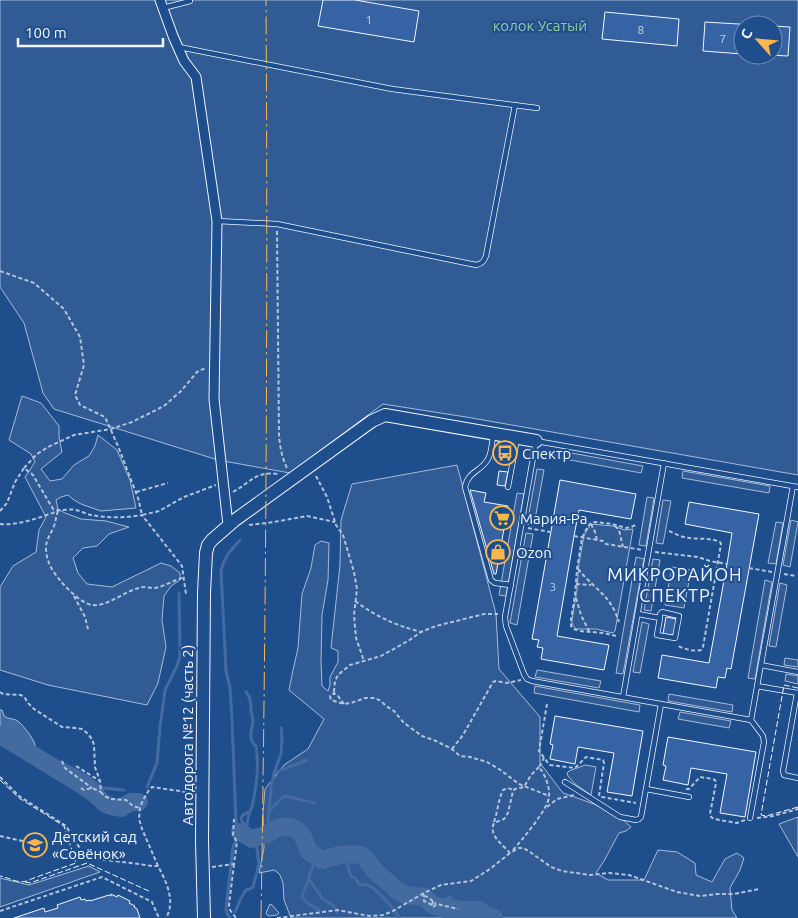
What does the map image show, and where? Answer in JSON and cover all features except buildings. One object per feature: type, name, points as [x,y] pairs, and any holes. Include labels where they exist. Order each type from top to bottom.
[{"type":"street","points":[[162,4],[177,46],[184,61],[196,77],[217,221],[214,399],[228,525],[372,421],[385,414],[536,441]]},
{"type":"street","name":"Автодорога №12 (часть 2)","points":[[204,918],[204,603],[206,553],[208,545],[228,525]]},
{"type":"lane","points":[[162,4],[190,0]]},
{"type":"lane","points":[[177,46],[392,89],[537,108]]},
{"type":"lane","points":[[217,221],[277,224],[476,265],[480,264],[486,256],[516,105]]},
{"type":"lane","points":[[493,433],[490,456],[470,476],[466,483],[466,492],[490,580],[495,583],[511,585]]},
{"type":"lane","points":[[508,487],[517,437]]},
{"type":"lane","points":[[750,818],[764,742],[763,736],[751,720],[532,682],[524,674],[505,622],[536,441],[795,486],[751,720]]},
{"type":"lane","points":[[623,698],[664,463]]},
{"type":"lane","points":[[662,612],[679,616],[675,638],[657,635],[660,618],[662,612]]},
{"type":"lane","points":[[638,614],[660,618]]},
{"type":"lane","points":[[761,665],[798,672]]},
{"type":"lane","points":[[757,686],[798,693],[783,771],[787,776],[798,778]]},
{"type":"lane","points":[[565,782],[622,818],[639,820],[661,704]]},
{"type":"lane","points":[[646,789],[689,796]]},
{"type":"path","points":[[277,224],[279,435],[282,456],[292,478]]},
{"type":"path","points":[[0,271],[34,283],[64,309],[80,337],[84,365],[75,395],[80,405],[105,418],[136,492],[142,515],[182,566],[186,594]]},
{"type":"path","points":[[0,511],[7,503],[15,482],[24,468],[37,454],[74,435],[110,430],[132,422],[164,406],[181,391],[197,372],[214,366]]},
{"type":"path","points":[[24,468],[33,475],[53,510],[58,511]]},
{"type":"path","points":[[224,497],[262,474],[277,474],[292,478]]},
{"type":"path","points":[[310,478],[316,474],[335,523],[343,534],[357,589],[354,615],[356,638],[364,661]]},
{"type":"path","points":[[0,524],[15,523],[66,509],[77,510],[91,515],[132,517],[159,510],[222,482]]},
{"type":"path","points":[[136,492],[168,483]]},
{"type":"path","points":[[58,511],[54,527],[47,541],[49,564],[73,594],[85,617],[88,629]]},
{"type":"path","points":[[253,520],[245,525],[307,516],[335,523]]},
{"type":"path","points":[[616,636],[574,629],[571,626],[582,538],[588,526],[595,522],[626,528],[636,525]]},
{"type":"path","points":[[591,523],[596,540]]},
{"type":"path","points":[[615,525],[619,530],[623,547]]},
{"type":"path","points":[[521,527],[550,532]]},
{"type":"path","points":[[670,530],[685,537],[718,540],[721,544],[703,647],[698,651],[681,648],[676,645]]},
{"type":"path","points":[[577,569],[610,601],[616,611],[619,622]]},
{"type":"path","points":[[73,594],[90,605],[98,604],[139,588],[154,588],[183,578]]},
{"type":"path","points":[[576,584],[594,585]]},
{"type":"path","points":[[575,595],[581,615],[589,631]]},
{"type":"path","points":[[355,601],[380,618],[421,632]]},
{"type":"path","points":[[506,615],[484,614],[436,626],[421,632],[380,656],[350,665],[338,675],[335,680],[334,693],[330,696],[331,700],[344,704],[365,698],[375,698],[382,701],[422,736],[452,749],[460,756],[487,762],[524,787],[549,796]]},
{"type":"path","points":[[452,749],[463,735],[493,682],[507,683],[527,679]]},
{"type":"path","points":[[0,692],[21,695],[34,709],[62,727],[82,729],[87,733],[94,745],[94,767],[102,792]]},
{"type":"path","points":[[334,693],[344,704]]},
{"type":"path","points":[[548,704],[539,751],[544,758],[550,764],[572,768],[578,766],[586,757],[603,760],[599,796],[643,804]]},
{"type":"path","points":[[510,853],[493,834],[492,827],[498,812],[499,798],[503,790],[508,788],[514,790],[524,787],[544,758]]},
{"type":"path","points":[[62,761],[65,768],[90,789]]},
{"type":"path","points":[[76,766],[100,781]]},
{"type":"path","points":[[538,768],[545,776],[549,796],[545,809]]},
{"type":"path","points":[[679,788],[689,789],[700,777],[715,780],[711,818],[736,823],[750,818],[773,816],[798,809]]},
{"type":"path","points":[[0,778],[20,796],[66,826],[84,855],[89,858],[158,866]]},
{"type":"path","points":[[166,918],[169,910],[169,894],[166,882],[142,829],[139,819],[140,808],[152,787],[186,792]]},
{"type":"path","points":[[81,788],[102,792],[111,799],[126,800],[133,806],[140,808]]},
{"type":"path","points":[[494,823],[504,819],[508,813],[514,790]]},
{"type":"path","points":[[510,853],[545,809],[557,799],[580,792]]},
{"type":"path","points":[[234,819],[233,835],[237,842],[229,905],[236,918]]},
{"type":"path","points":[[0,836],[36,844]]},
{"type":"path","points":[[278,918],[337,910],[369,916],[383,915],[441,885],[472,881],[519,848],[523,848],[562,871],[590,875],[618,873],[678,892],[700,896],[734,894],[759,889]]},
{"type":"path","points":[[203,869],[234,864]]},
{"type":"path","points":[[0,911],[102,877],[152,902],[158,918]]},
{"type":"path","points":[[423,895],[424,901],[432,903]]},
{"type":"path","points":[[423,895],[428,897],[434,907],[436,904],[458,909]]},
{"type":"shaded area","points":[[0,0],[798,0],[798,475],[383,404],[290,473],[218,460],[54,409],[43,393],[24,323],[0,287]]},
{"type":"shaded area","points":[[22,396],[41,403],[59,426],[62,452],[41,469],[50,481],[62,479],[74,465],[89,456],[95,446],[98,435],[117,450],[130,480],[136,508],[101,511],[81,504],[68,495],[56,500],[58,509],[81,519],[106,521],[129,527],[109,534],[97,546],[83,548],[73,558],[78,573],[87,584],[112,587],[161,563],[171,566],[180,573],[180,580],[171,586],[164,596],[162,620],[166,647],[158,683],[147,705],[48,685],[0,670],[0,587],[13,566],[36,552],[39,530],[46,517],[25,477],[35,462],[31,454],[9,440]]},
{"type":"shaded area","points":[[555,450],[643,466],[641,473],[554,457]]},
{"type":"shaded area","points":[[457,465],[496,614],[499,669],[540,717],[540,763],[563,793],[594,804],[620,817],[631,827],[619,833],[596,873],[608,880],[644,880],[658,850],[677,852],[695,863],[696,875],[712,882],[725,859],[737,853],[744,858],[730,888],[732,910],[737,918],[291,918],[284,900],[283,883],[280,875],[274,870],[259,873],[264,848],[263,812],[265,789],[284,765],[308,749],[324,719],[289,690],[298,648],[302,594],[311,568],[315,545],[321,541],[329,543],[328,580],[322,615],[321,661],[322,686],[328,691],[330,677],[338,662],[338,651],[331,648],[340,565],[341,520],[352,484]]},
{"type":"shaded area","points":[[537,469],[544,470],[534,525],[527,524]]},
{"type":"shaded area","points":[[683,471],[770,486],[769,493],[682,478]]},
{"type":"shaded area","points":[[517,493],[524,494],[506,596],[499,595]]},
{"type":"shaded area","points":[[647,497],[654,498],[646,546],[639,545]]},
{"type":"shaded area","points":[[663,500],[671,501],[663,544],[656,543]]},
{"type":"shaded area","points":[[791,520],[798,522],[790,567],[783,565]]},
{"type":"shaded area","points":[[776,522],[783,523],[776,564],[768,563]]},
{"type":"shaded area","points":[[591,524],[613,526],[625,530],[633,529],[615,631],[613,633],[596,629],[576,629],[572,624],[584,535]]},
{"type":"shaded area","points":[[526,533],[533,534],[517,625],[510,623]]},
{"type":"shaded area","points":[[636,557],[644,559],[623,674],[616,673]]},
{"type":"shaded area","points":[[653,559],[660,560],[651,611],[644,610]]},
{"type":"shaded area","points":[[672,567],[691,570],[684,608],[665,605]]},
{"type":"shaded area","points":[[765,580],[772,582],[755,679],[748,678]]},
{"type":"shaded area","points":[[780,583],[787,585],[776,647],[769,646]]},
{"type":"shaded area","points":[[642,622],[649,624],[640,673],[633,672]]},
{"type":"shaded area","points":[[785,658],[798,660],[798,667],[784,665]]},
{"type":"shaded area","points":[[537,670],[601,681],[599,688],[535,677]]},
{"type":"shaded area","points":[[786,674],[798,676],[798,684],[785,681]]},
{"type":"shaded area","points":[[535,686],[640,705],[639,712],[534,693]]},
{"type":"shaded area","points":[[669,694],[733,705],[732,712],[668,701]]},
{"type":"shaded area","points":[[0,710],[2,710],[5,717],[18,721],[30,735],[35,747],[34,751],[29,755],[14,746],[0,741]]},
{"type":"shaded area","points":[[680,712],[731,721],[729,728],[678,719]]},
{"type":"shaded area","points":[[585,765],[596,767],[591,795],[575,784],[567,773]]},
{"type":"shaded area","points":[[798,817],[798,857],[779,824]]},
{"type":"shaded area","points":[[89,866],[100,872],[0,907],[0,878],[29,885]]},
{"type":"shaded area","points":[[270,904],[279,913],[277,915],[267,915]]},
{"type":"waterway","points":[[240,540],[228,554],[221,571],[226,671],[230,688],[232,719],[236,823],[243,831]]},
{"type":"waterway","points":[[147,787],[157,763],[165,690],[180,656],[179,593]]},
{"type":"waterway","points":[[230,918],[226,909],[233,847],[238,836],[247,829],[247,821],[256,788],[257,774],[256,746],[251,738],[253,723],[251,703],[246,692]]},
{"type":"waterway","points":[[267,834],[271,787],[281,754],[281,728]]},
{"type":"waterway","points":[[0,735],[82,785],[110,806],[121,808],[131,802],[139,802]]},
{"type":"waterway","points":[[36,757],[47,756],[88,777],[102,788],[124,790]]},
{"type":"waterway","points":[[274,773],[307,760]]},
{"type":"waterway","points":[[269,811],[285,796],[315,803]]},
{"type":"waterway","points":[[246,827],[241,818],[249,812]]},
{"type":"waterway","points":[[240,832],[252,839],[279,828],[292,828],[303,836],[308,851],[322,860],[340,855],[361,855],[375,871],[398,891],[406,895],[424,897],[433,905],[448,910],[480,910],[487,916],[494,918]]},
{"type":"waterway","points":[[235,912],[246,890],[253,887],[259,864],[256,841],[252,839]]},
{"type":"waterway","points":[[315,855],[309,879],[322,898],[335,907],[337,912]]},
{"type":"waterway","points":[[330,858],[337,862],[347,863],[351,877],[355,878],[359,884],[367,885],[380,894],[399,918]]},
{"type":"waterway","points":[[309,879],[302,896],[306,902],[319,910]]},
{"type":"waterway","points":[[429,901],[441,901],[451,897]]},
{"type":"waterway","points":[[448,899],[459,902]]},
{"type":"waterway","points":[[436,906],[440,913],[449,918]]},
{"type":"fence","points":[[798,688],[784,685],[761,815],[766,816],[798,807]]},
{"type":"fence","points":[[0,780],[19,798],[64,826],[76,863],[23,882],[0,876]]},
{"type":"fence","points":[[25,882],[30,883],[87,863],[151,892]]},
{"type":"power","points":[[261,918],[266,459],[266,0]]},
{"type":"place","name":"Спектр","points":[[505,453]]},
{"type":"place","name":"Мария-Ра","points":[[502,518]]},
{"type":"place","name":"Ozon","points":[[498,552]]},
{"type":"place","name":"Детский сад «Совёнок»","points":[[35,845]]},
{"type":"district","name":"МИКРОРАЙОН СПЕКТР","points":[[675,584]]},
{"type":"park label","name":"колок Усатый","points":[[540,25]]}]
